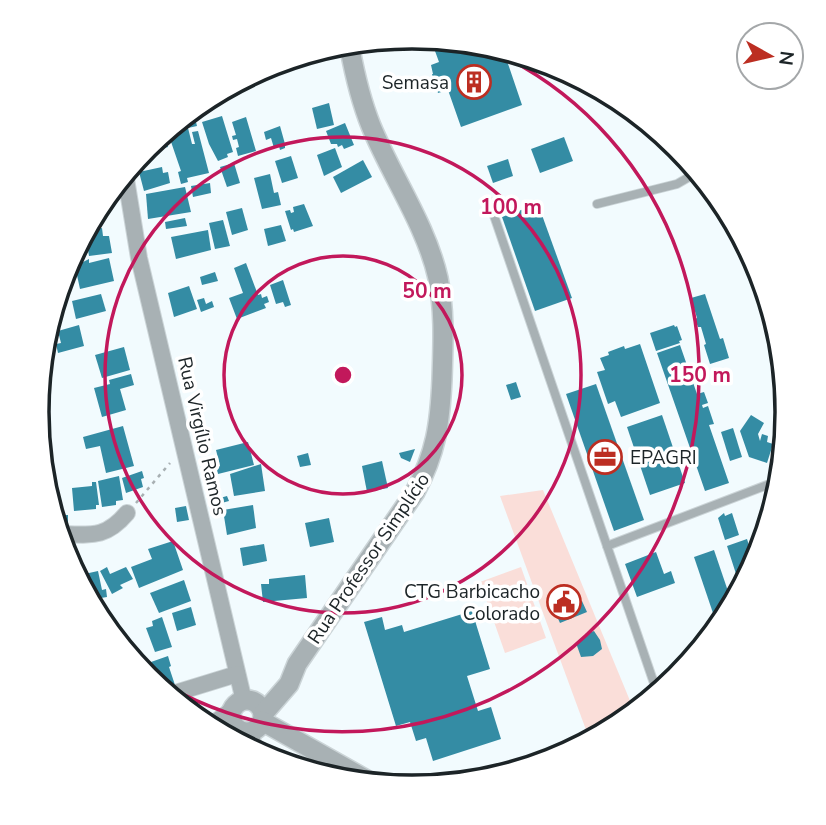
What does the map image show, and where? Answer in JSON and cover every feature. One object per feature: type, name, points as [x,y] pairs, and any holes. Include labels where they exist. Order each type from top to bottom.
[{"type":"street","name":"Rua Professor Simplício","points":[[246,721],[284,671],[298,664],[415,492],[429,468],[437,442],[443,318],[438,277],[427,244],[372,128],[361,99],[351,54]]},
{"type":"street","name":"Rua Virgílio Ramos","points":[[127,188],[139,258],[246,721]]},
{"type":"street","points":[[71,534],[102,533],[115,527],[127,513]]},
{"type":"street","points":[[180,692],[237,674]]},
{"type":"street","points":[[223,722],[246,721],[346,770]]},
{"type":"lane","points":[[597,204],[677,184],[689,177]]},
{"type":"lane","points":[[489,201],[654,685]]},
{"type":"lane","points":[[607,546],[770,484]]},
{"type":"path","points":[[127,513],[184,447]]},
{"type":"shaded area","name":"CTG Barbicacho Colorado","points":[[543,490],[631,703],[587,732],[500,496]]},
{"type":"shaded area","points":[[521,567],[546,638],[505,653],[480,582]]},
{"type":"building","name":"Semasa","points":[[435,50],[507,61],[522,105],[461,127],[448,90],[438,93],[431,65],[439,62]]},
{"type":"building","points":[[329,103],[334,125],[317,129],[312,108]]},
{"type":"building","points":[[222,116],[233,152],[218,161],[202,122]]},
{"type":"building","points":[[246,117],[256,151],[238,156],[236,148],[239,147],[237,139],[233,140],[232,136],[236,135],[232,122]]},
{"type":"building","points":[[196,121],[197,126],[188,128],[192,144],[195,144],[192,132],[198,131],[209,173],[187,178],[188,182],[181,184],[178,172],[181,171],[171,141]]},
{"type":"building","points":[[345,123],[354,145],[344,149],[342,145],[338,147],[337,144],[331,144],[326,131]]},
{"type":"building","points":[[280,126],[285,148],[280,150],[279,146],[274,148],[271,138],[266,140],[264,132]]},
{"type":"building","points":[[564,137],[573,161],[540,173],[531,149]]},
{"type":"building","points":[[335,148],[342,167],[324,176],[317,155]]},
{"type":"building","points":[[291,156],[298,178],[282,183],[275,161]]},
{"type":"building","points":[[508,159],[513,176],[493,183],[487,166]]},
{"type":"building","points":[[363,160],[372,177],[341,193],[333,177]]},
{"type":"building","points":[[234,163],[240,183],[227,187],[220,167]]},
{"type":"building","points":[[162,167],[163,173],[168,172],[170,183],[144,191],[139,174]]},
{"type":"building","points":[[270,174],[274,193],[278,192],[281,205],[262,209],[254,178]]},
{"type":"building","points":[[210,183],[211,193],[193,197],[191,186]]},
{"type":"building","points":[[185,187],[191,212],[148,219],[146,194]]},
{"type":"building","points":[[304,204],[313,226],[294,232],[285,211],[294,212],[293,207]]},
{"type":"building","points":[[538,204],[572,298],[535,311],[502,217]]},
{"type":"building","points":[[242,208],[248,230],[232,235],[226,212]]},
{"type":"building","points":[[185,218],[187,226],[166,229],[165,222]]},
{"type":"building","points":[[223,220],[230,246],[215,249],[209,223]]},
{"type":"building","points":[[281,225],[286,241],[268,246],[264,229]]},
{"type":"building","points":[[102,228],[103,236],[109,236],[112,253],[89,256],[88,250]]},
{"type":"building","points":[[208,230],[211,250],[176,259],[171,237]]},
{"type":"building","points":[[109,258],[114,281],[80,289],[77,274],[82,262],[89,259],[89,263]]},
{"type":"building","points":[[246,263],[258,295],[261,294],[262,298],[267,296],[269,302],[264,304],[266,308],[237,319],[229,298],[243,293],[234,268]]},
{"type":"building","points":[[215,272],[218,281],[202,285],[200,277]]},
{"type":"building","points":[[283,280],[291,305],[285,307],[283,302],[276,304],[270,285]]},
{"type":"building","points":[[189,286],[197,309],[174,317],[168,293]]},
{"type":"building","points":[[101,294],[106,311],[76,319],[72,301]]},
{"type":"building","points":[[705,294],[729,358],[710,364],[691,298]]},
{"type":"building","points":[[204,298],[206,304],[212,301],[214,307],[201,312],[197,300]]},
{"type":"building","points":[[79,325],[84,346],[58,353],[56,344],[61,343],[59,331]]},
{"type":"building","points":[[677,326],[682,340],[680,343],[656,351],[650,333]]},
{"type":"building","points":[[640,344],[660,403],[621,417],[615,401],[608,404],[597,372],[605,370],[600,358],[624,346],[625,349]]},
{"type":"building","points":[[680,345],[697,394],[704,392],[708,403],[702,405],[703,408],[708,406],[714,424],[709,425],[729,483],[705,491],[657,353]]},
{"type":"building","points":[[124,347],[130,370],[102,378],[95,355]]},
{"type":"building","points":[[131,374],[134,385],[120,389],[126,410],[102,417],[94,388],[110,384],[109,380]]},
{"type":"building","points":[[516,382],[521,397],[511,400],[506,385]]},
{"type":"building","name":"EPAGRI","points":[[596,384],[644,520],[614,531],[566,394]]},
{"type":"building","points":[[662,415],[685,483],[650,495],[627,427]]},
{"type":"building","points":[[751,415],[764,423],[758,434],[760,441],[762,434],[768,436],[767,442],[773,444],[767,463],[749,457],[740,431]]},
{"type":"building","points":[[123,426],[134,466],[106,473],[100,446],[86,449],[83,437]]},
{"type":"building","points":[[733,428],[742,457],[730,461],[721,432]]},
{"type":"building","points":[[248,442],[254,465],[218,474],[216,466],[220,466],[216,450]]},
{"type":"building","points":[[415,449],[410,462],[401,458],[399,453]]},
{"type":"building","points":[[308,453],[311,465],[300,467],[297,456]]},
{"type":"building","points":[[382,461],[388,488],[367,492],[362,466]]},
{"type":"building","points":[[261,464],[265,491],[234,496],[230,474]]},
{"type":"building","points":[[142,471],[143,487],[126,493],[122,478]]},
{"type":"building","points":[[119,476],[123,500],[116,501],[116,505],[102,507],[98,481]]},
{"type":"building","points":[[92,482],[96,482],[99,505],[96,505],[96,509],[74,511],[72,488],[92,486]]},
{"type":"building","points":[[227,496],[229,501],[214,505],[213,500]]},
{"type":"building","points":[[253,505],[256,528],[227,535],[223,510]]},
{"type":"building","points":[[186,506],[189,520],[177,522],[175,508]]},
{"type":"building","points":[[724,513],[725,516],[732,513],[739,535],[725,540],[718,518]]},
{"type":"building","points":[[329,518],[334,542],[310,547],[305,523]]},
{"type":"building","points":[[747,539],[750,549],[737,577],[727,546]]},
{"type":"building","points":[[173,541],[183,570],[139,588],[131,567],[152,559],[148,549]]},
{"type":"building","points":[[264,544],[267,561],[243,566],[240,548]]},
{"type":"building","points":[[714,550],[729,593],[714,616],[694,557]]},
{"type":"building","points":[[656,552],[664,574],[671,571],[675,583],[637,597],[625,564]]},
{"type":"building","points":[[107,567],[110,574],[126,567],[133,579],[120,585],[123,588],[112,594],[100,571]]},
{"type":"building","points":[[98,571],[102,590],[106,589],[107,597],[101,598],[87,573]]},
{"type":"building","points":[[305,575],[307,598],[263,602],[261,584],[269,584],[269,579]]},
{"type":"building","points":[[184,580],[191,601],[159,613],[150,593]]},
{"type":"building","points":[[573,597],[576,604],[582,601],[587,612],[560,623],[555,612],[559,610],[556,604]]},
{"type":"building","points":[[191,607],[196,625],[177,631],[172,613]]},
{"type":"building","points":[[472,611],[490,669],[467,676],[478,711],[491,707],[501,739],[433,761],[426,738],[416,741],[410,722],[396,726],[364,622],[382,617],[385,630],[402,625],[404,632]]},
{"type":"building","points":[[162,617],[172,647],[155,652],[146,628],[153,626],[152,621]]},
{"type":"building","points":[[594,631],[602,649],[593,656],[581,657],[576,643],[586,636],[585,634]]},
{"type":"building","points":[[168,656],[175,685],[156,670],[151,662]]},
{"type":"place","name":"Semasa","points":[[474,82]]},
{"type":"place","name":"EPAGRI","points":[[605,457]]},
{"type":"place","name":"CTG Barbicacho Colorado","points":[[564,602]]}]
